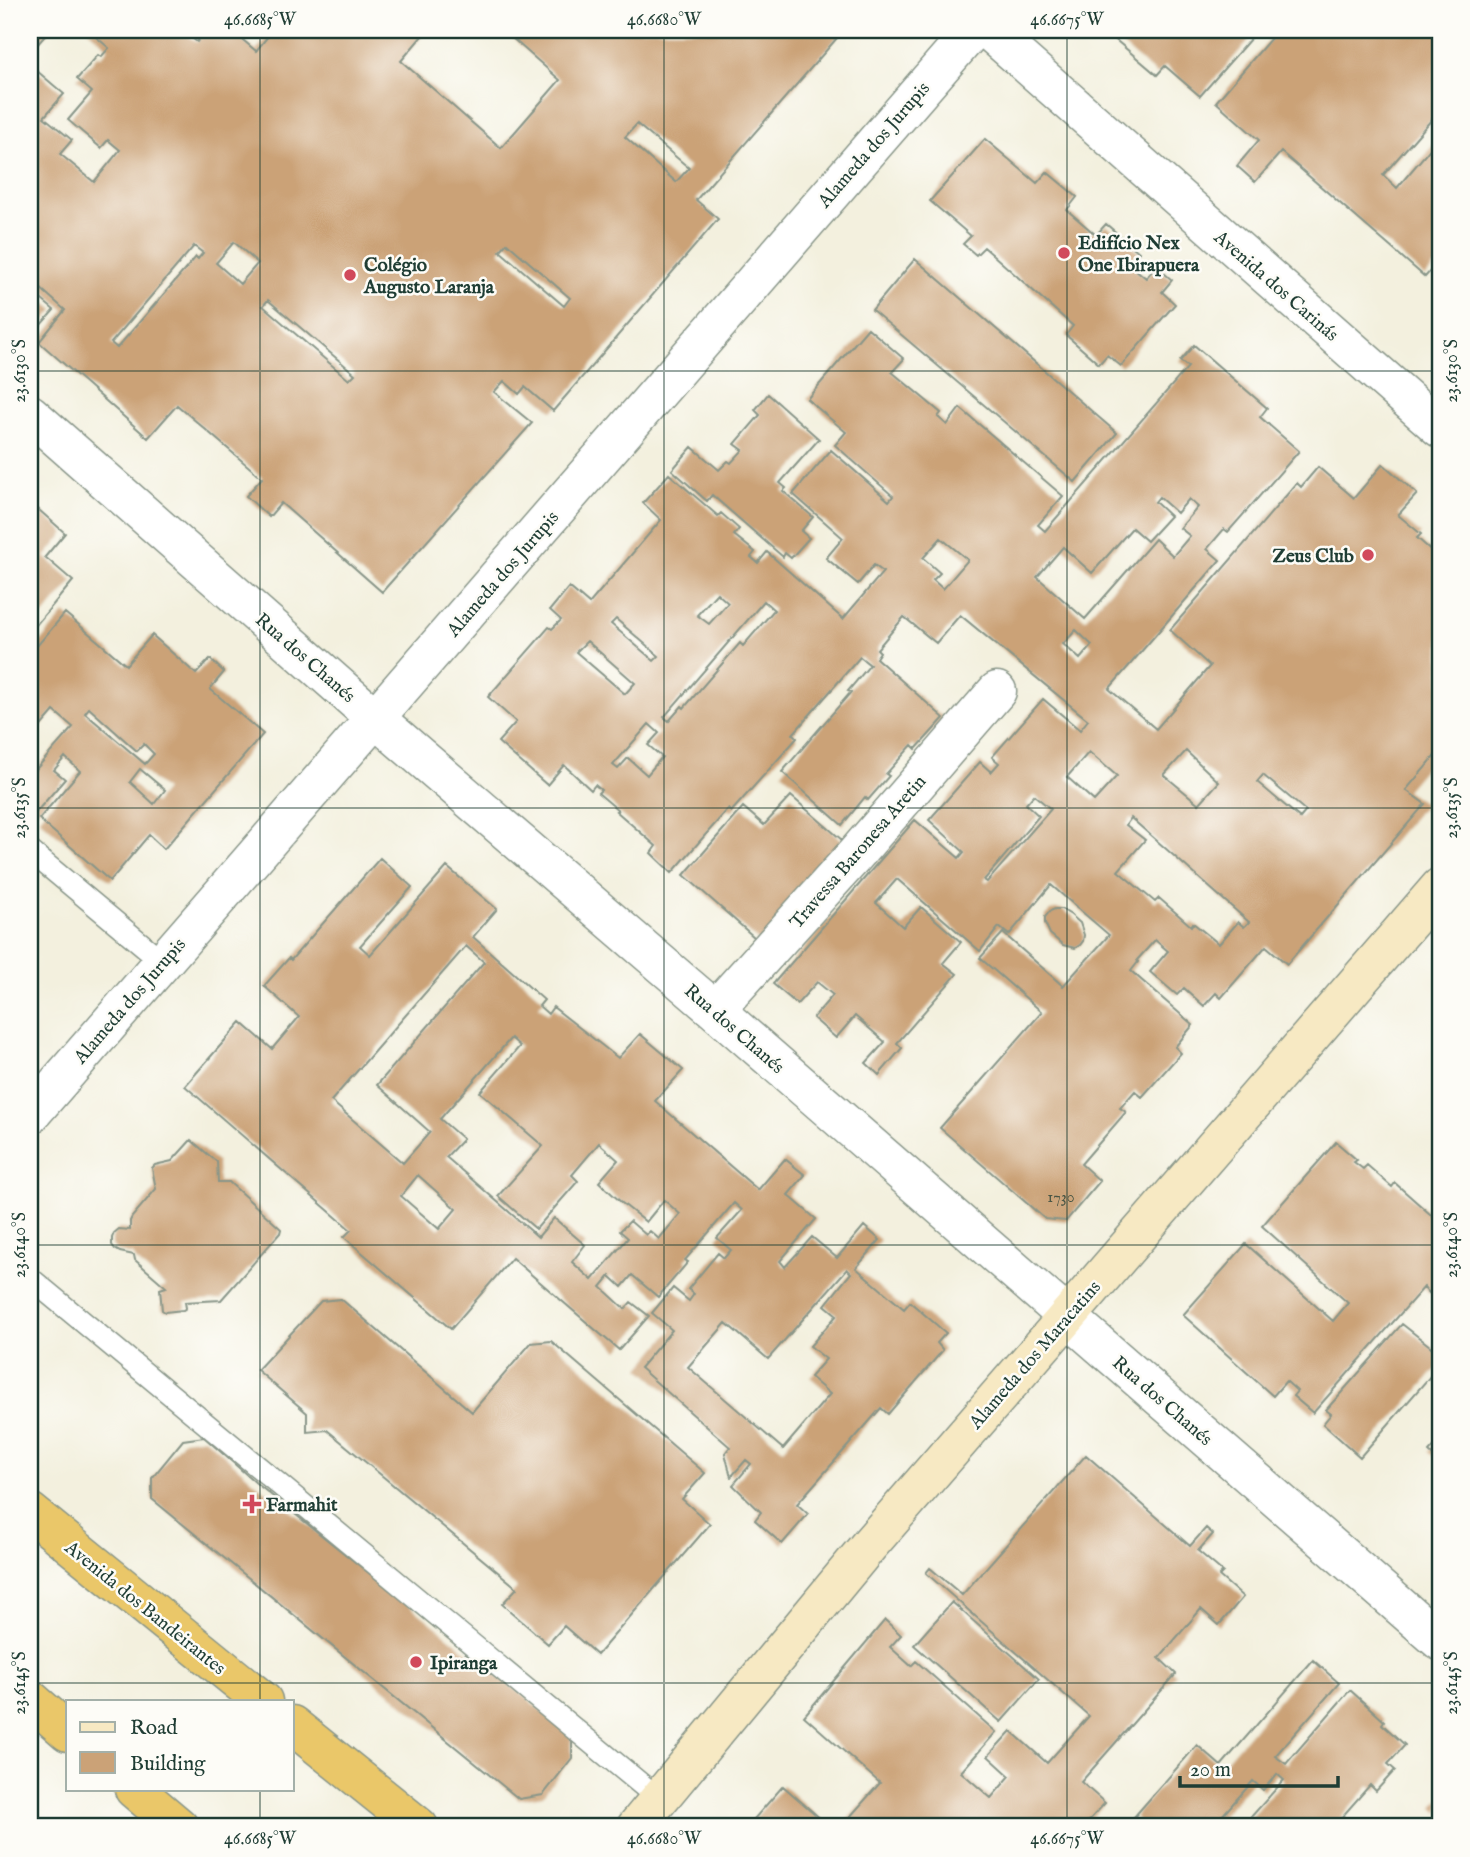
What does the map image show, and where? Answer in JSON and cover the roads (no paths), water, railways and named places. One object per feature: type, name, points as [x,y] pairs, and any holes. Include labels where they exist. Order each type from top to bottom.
[{"type":"highway","name":"Avenida dos Bandeirantes","points":[[30,1512],[262,1700]]},
{"type":"highway","points":[[30,1699],[66,1730]]},
{"type":"highway","points":[[294,1727],[419,1827]]},
{"type":"highway","points":[[135,1790],[179,1827]]},
{"type":"main road","name":"Alameda dos Maracatins","points":[[648,1813],[870,1544],[1440,887]]},
{"type":"street","name":"Alameda dos Jurupis","points":[[30,1115],[973,30]]},
{"type":"street","name":"Avenida dos Carinás","points":[[988,30],[1440,428]]},
{"type":"street","name":"Rua dos Chanés","points":[[30,414],[376,719],[1067,1315],[1440,1641]]},
{"type":"street","name":"Travessa Baronesa Aretin","points":[[715,1010],[855,855],[997,691]]},
{"type":"lane","points":[[30,851],[162,961]]},
{"type":"lane","points":[[30,1278],[648,1813]]},
{"type":"place","name":"Edifício Nex One Ibirapuera","points":[[1064,253]]},
{"type":"place","name":"Colégio Augusto Laranja","points":[[350,275]]},
{"type":"place","name":"Zeus Club","points":[[1368,555]]},
{"type":"place","name":"Farmahit","points":[[252,1504]]},
{"type":"place","name":"Ipiranga","points":[[416,1662]]}]
